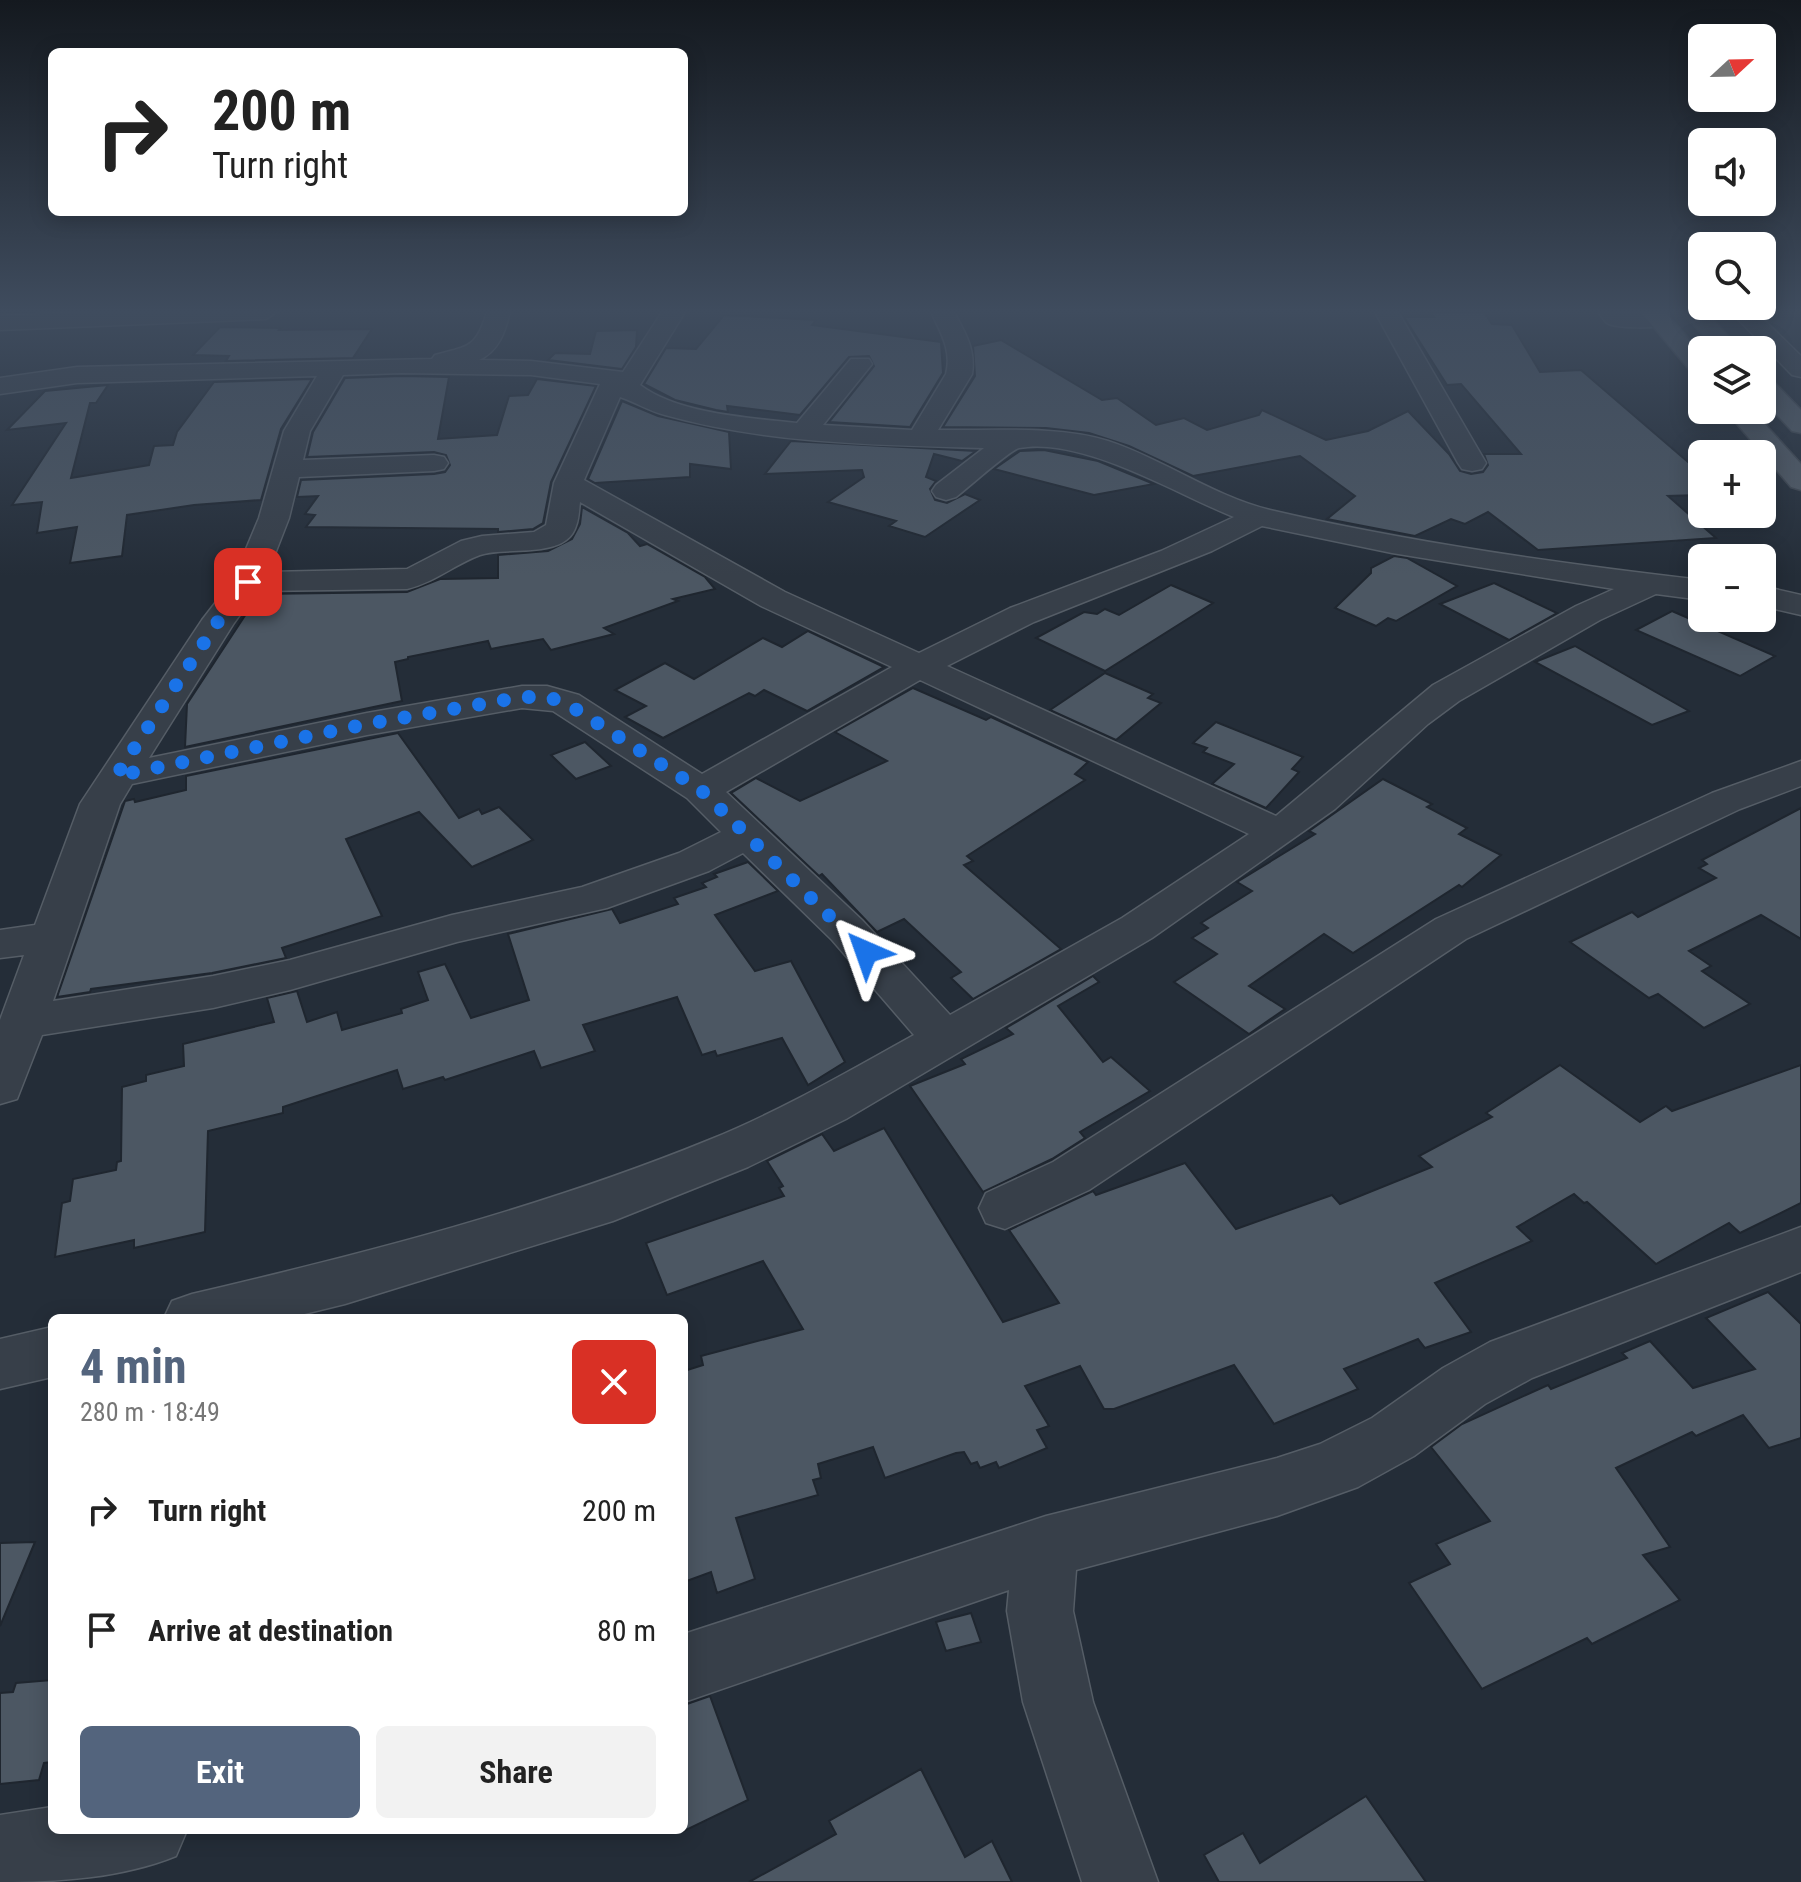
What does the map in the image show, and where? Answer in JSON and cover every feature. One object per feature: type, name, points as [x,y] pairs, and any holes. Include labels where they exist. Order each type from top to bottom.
[{"type":"main road","points":[[1777,400],[1801,425]]},
{"type":"main road","points":[[1750,424],[1801,481]]},
{"type":"street","points":[[0,1086],[50,937],[100,804],[219,620],[248,582],[274,518],[297,431],[315,400]]},
{"type":"street","points":[[248,582],[350,582],[420,577],[474,547],[539,539],[558,532],[568,483],[612,400]]},
{"type":"street","points":[[643,400],[714,419],[805,430],[920,438],[1056,441],[1099,447],[1258,516],[1392,544],[1688,589]]},
{"type":"street","points":[[805,430],[830,400]]},
{"type":"street","points":[[920,438],[943,400]]},
{"type":"street","points":[[1436,400],[1472,463]]},
{"type":"street","points":[[946,491],[1012,439]]},
{"type":"street","points":[[286,469],[434,463]]},
{"type":"street","points":[[568,483],[773,599],[1279,833]]},
{"type":"street","points":[[701,790],[921,666],[1024,614],[1226,535],[1258,516]]},
{"type":"street","points":[[209,1314],[345,1281],[594,1206],[730,1153],[828,1106],[1137,928],[1279,833],[1321,801],[1415,716],[1446,693],[1588,613],[1650,585]]},
{"type":"street","points":[[1776,599],[1801,605]]},
{"type":"street","points":[[116,776],[367,724],[522,697],[547,697],[566,703],[701,790],[847,930],[945,1039]]},
{"type":"street","points":[[1005,1208],[1071,1176],[1451,929],[1726,801],[1801,773]]},
{"type":"street","points":[[22,1022],[213,992],[290,975],[452,929],[592,898],[682,867],[748,834]]},
{"type":"street","points":[[0,944],[50,937]]},
{"type":"street","points":[[688,1667],[1046,1547],[1277,1487],[1336,1467],[1393,1437],[1464,1386],[1511,1360],[1801,1249]]},
{"type":"street","points":[[0,1364],[48,1353]]},
{"type":"street","points":[[1046,1547],[1040,1611],[1058,1702],[1120,1882]]},
{"type":"street","points":[[0,1852],[123,1834]]},
{"type":"building","points":[[36,400],[98,400],[90,403],[71,478],[149,465],[154,446],[173,445],[177,432],[201,400],[299,400],[281,429],[261,500],[194,505],[127,515],[122,556],[70,563],[77,527],[37,533],[42,502],[12,505],[66,423],[7,430]]},
{"type":"building","points":[[332,400],[445,400],[438,439],[497,435],[508,400],[590,400],[551,482],[543,523],[533,529],[498,532],[498,529],[306,527],[315,515],[305,514],[318,496],[297,497],[301,480],[434,474],[445,472],[450,465],[446,455],[434,452],[307,457],[313,432]]},
{"type":"building","points":[[675,400],[813,400],[800,415],[727,406],[728,412]]},
{"type":"building","points":[[847,400],[927,400],[910,427],[829,422]]},
{"type":"building","points":[[960,400],[1120,400],[1156,425],[1184,418],[1207,430],[1259,415],[1262,410],[1326,440],[1368,431],[1408,411],[1449,454],[1460,471],[1471,474],[1483,472],[1488,465],[1484,454],[1521,454],[1475,400],[1616,400],[1688,462],[1688,495],[1668,496],[1688,514],[1688,528],[1705,528],[1716,538],[1538,550],[1488,512],[1465,524],[1451,519],[1415,536],[1327,519],[1355,496],[1300,456],[1193,476],[1129,446],[1089,433],[1046,428],[943,427]]},
{"type":"building","points":[[622,401],[658,416],[729,432],[731,469],[690,464],[690,477],[595,483],[588,479]]},
{"type":"building","points":[[791,441],[976,451],[962,461],[934,454],[926,477],[936,481],[930,489],[935,500],[947,503],[965,494],[980,500],[925,537],[889,526],[896,521],[828,502],[864,477],[862,470],[765,474]]},
{"type":"building","points":[[1044,450],[1098,461],[1154,484],[1094,495],[994,469],[1020,451]]},
{"type":"building","points":[[582,507],[628,533],[640,546],[647,544],[705,577],[715,589],[673,599],[678,601],[604,628],[614,634],[551,650],[543,639],[491,649],[488,641],[408,657],[395,662],[402,701],[185,747],[187,704],[259,594],[407,592],[440,579],[498,578],[498,555],[548,551],[572,539],[580,524]]},
{"type":"building","points":[[1394,556],[1407,558],[1457,586],[1396,621],[1388,618],[1376,626],[1335,608],[1371,573],[1371,568]]},
{"type":"building","points":[[1494,583],[1557,613],[1509,640],[1440,604]]},
{"type":"building","points":[[1171,585],[1213,603],[1105,671],[1036,638],[1084,612],[1097,614],[1105,609],[1119,615]]},
{"type":"building","points":[[1672,611],[1688,618],[1688,632],[1720,632],[1775,656],[1740,676],[1636,630]]},
{"type":"building","points":[[808,631],[884,667],[807,711],[764,690],[755,696],[749,693],[663,738],[625,717],[646,706],[615,690],[665,663],[694,679],[763,638],[782,647]]},
{"type":"building","points":[[1575,646],[1689,711],[1652,725],[1535,662]]},
{"type":"building","points":[[1105,673],[1153,694],[1148,698],[1161,703],[1116,740],[1050,710]]},
{"type":"building","points":[[913,688],[986,720],[991,717],[1088,762],[1075,774],[1085,780],[967,856],[973,861],[964,865],[1061,949],[973,999],[951,978],[961,972],[904,919],[877,932],[822,874],[819,876],[731,793],[756,778],[800,801],[887,761],[835,732]]},
{"type":"building","points":[[1216,722],[1303,757],[1292,769],[1299,772],[1266,808],[1212,784],[1234,764],[1203,752],[1207,748],[1193,743]]},
{"type":"building","points":[[398,733],[459,818],[479,809],[482,814],[499,807],[533,840],[472,867],[419,812],[346,839],[382,916],[282,948],[286,958],[57,997],[125,801],[134,799],[135,802],[186,790],[186,776]]},
{"type":"building","points":[[585,742],[611,766],[576,779],[551,755]]},
{"type":"building","points":[[1383,779],[1432,804],[1427,807],[1467,828],[1459,834],[1501,855],[1462,887],[1459,885],[1353,953],[1324,934],[1249,986],[1285,1009],[1249,1034],[1174,982],[1217,954],[1192,938],[1208,928],[1201,923],[1252,891],[1237,882],[1315,834],[1309,831]]},
{"type":"building","points":[[1801,808],[1801,939],[1761,915],[1689,951],[1711,966],[1702,971],[1750,1004],[1704,1028],[1658,994],[1649,998],[1570,942],[1632,912],[1638,917],[1716,878],[1699,868],[1707,864],[1702,860]]},
{"type":"building","points":[[748,862],[778,891],[715,915],[755,971],[791,961],[845,1062],[808,1085],[782,1038],[717,1056],[715,1051],[702,1055],[677,997],[583,1025],[595,1051],[541,1068],[534,1051],[445,1080],[443,1077],[403,1089],[397,1070],[283,1107],[283,1113],[208,1131],[205,1232],[134,1248],[134,1240],[55,1257],[62,1203],[70,1201],[73,1179],[116,1170],[117,1162],[121,1161],[122,1087],[146,1081],[146,1075],[184,1066],[183,1044],[274,1022],[267,998],[297,991],[307,1022],[337,1012],[342,1030],[402,1013],[401,1009],[428,1000],[418,972],[445,964],[471,1018],[529,1000],[508,934],[612,909],[620,923],[678,904],[674,898],[706,887],[702,883],[717,877],[714,874]]},
{"type":"building","points":[[1093,976],[1099,982],[1058,1006],[1103,1062],[1111,1057],[1150,1091],[1080,1132],[1085,1138],[1052,1159],[983,1192],[910,1086],[965,1064],[961,1059],[1013,1034],[1006,1028]]},
{"type":"building","points":[[1560,1065],[1640,1122],[1666,1106],[1672,1111],[1801,1065],[1801,1203],[1740,1233],[1729,1223],[1656,1264],[1574,1194],[1517,1227],[1532,1241],[1435,1283],[1471,1332],[1425,1348],[1418,1339],[1344,1369],[1358,1389],[1274,1424],[1234,1365],[1114,1409],[1104,1409],[1080,1366],[1025,1386],[1049,1426],[1037,1430],[1047,1448],[999,1468],[996,1462],[980,1468],[977,1462],[971,1464],[964,1452],[956,1453],[885,1478],[873,1447],[818,1464],[821,1478],[813,1480],[818,1495],[736,1518],[755,1579],[717,1593],[711,1572],[688,1581],[688,1370],[703,1365],[701,1356],[803,1329],[763,1261],[667,1295],[646,1243],[784,1196],[779,1188],[783,1186],[767,1161],[822,1134],[834,1151],[884,1128],[1003,1322],[1059,1303],[1009,1230],[1093,1191],[1096,1195],[1185,1163],[1236,1229],[1332,1195],[1340,1204],[1432,1167],[1419,1156],[1492,1117],[1486,1113]]},
{"type":"building","points":[[1768,1292],[1801,1324],[1801,1438],[1769,1448],[1743,1415],[1696,1436],[1692,1432],[1616,1468],[1670,1547],[1643,1555],[1680,1600],[1592,1644],[1587,1638],[1482,1689],[1409,1583],[1450,1564],[1436,1544],[1490,1521],[1431,1447],[1462,1424],[1548,1385],[1551,1389],[1627,1358],[1622,1353],[1650,1341],[1693,1388],[1755,1369],[1706,1318]]},
{"type":"building","points":[[35,1542],[0,1626],[0,1543]]},
{"type":"building","points":[[971,1613],[981,1642],[946,1651],[936,1622]]},
{"type":"building","points":[[48,1680],[48,1762],[44,1763],[39,1780],[0,1784],[0,1693],[13,1692],[16,1683]]},
{"type":"building","points":[[710,1696],[748,1800],[688,1829],[688,1704]]},
{"type":"building","points":[[921,1769],[965,1857],[992,1841],[1012,1882],[749,1882],[836,1834],[829,1821]]},
{"type":"building","points":[[1366,1796],[1426,1882],[1219,1882],[1204,1855],[1243,1833],[1260,1863]]},
{"type":"route","points":[[248,582],[219,620],[116,776],[367,724],[522,697],[547,697],[566,703],[701,790],[866,952]]}]
